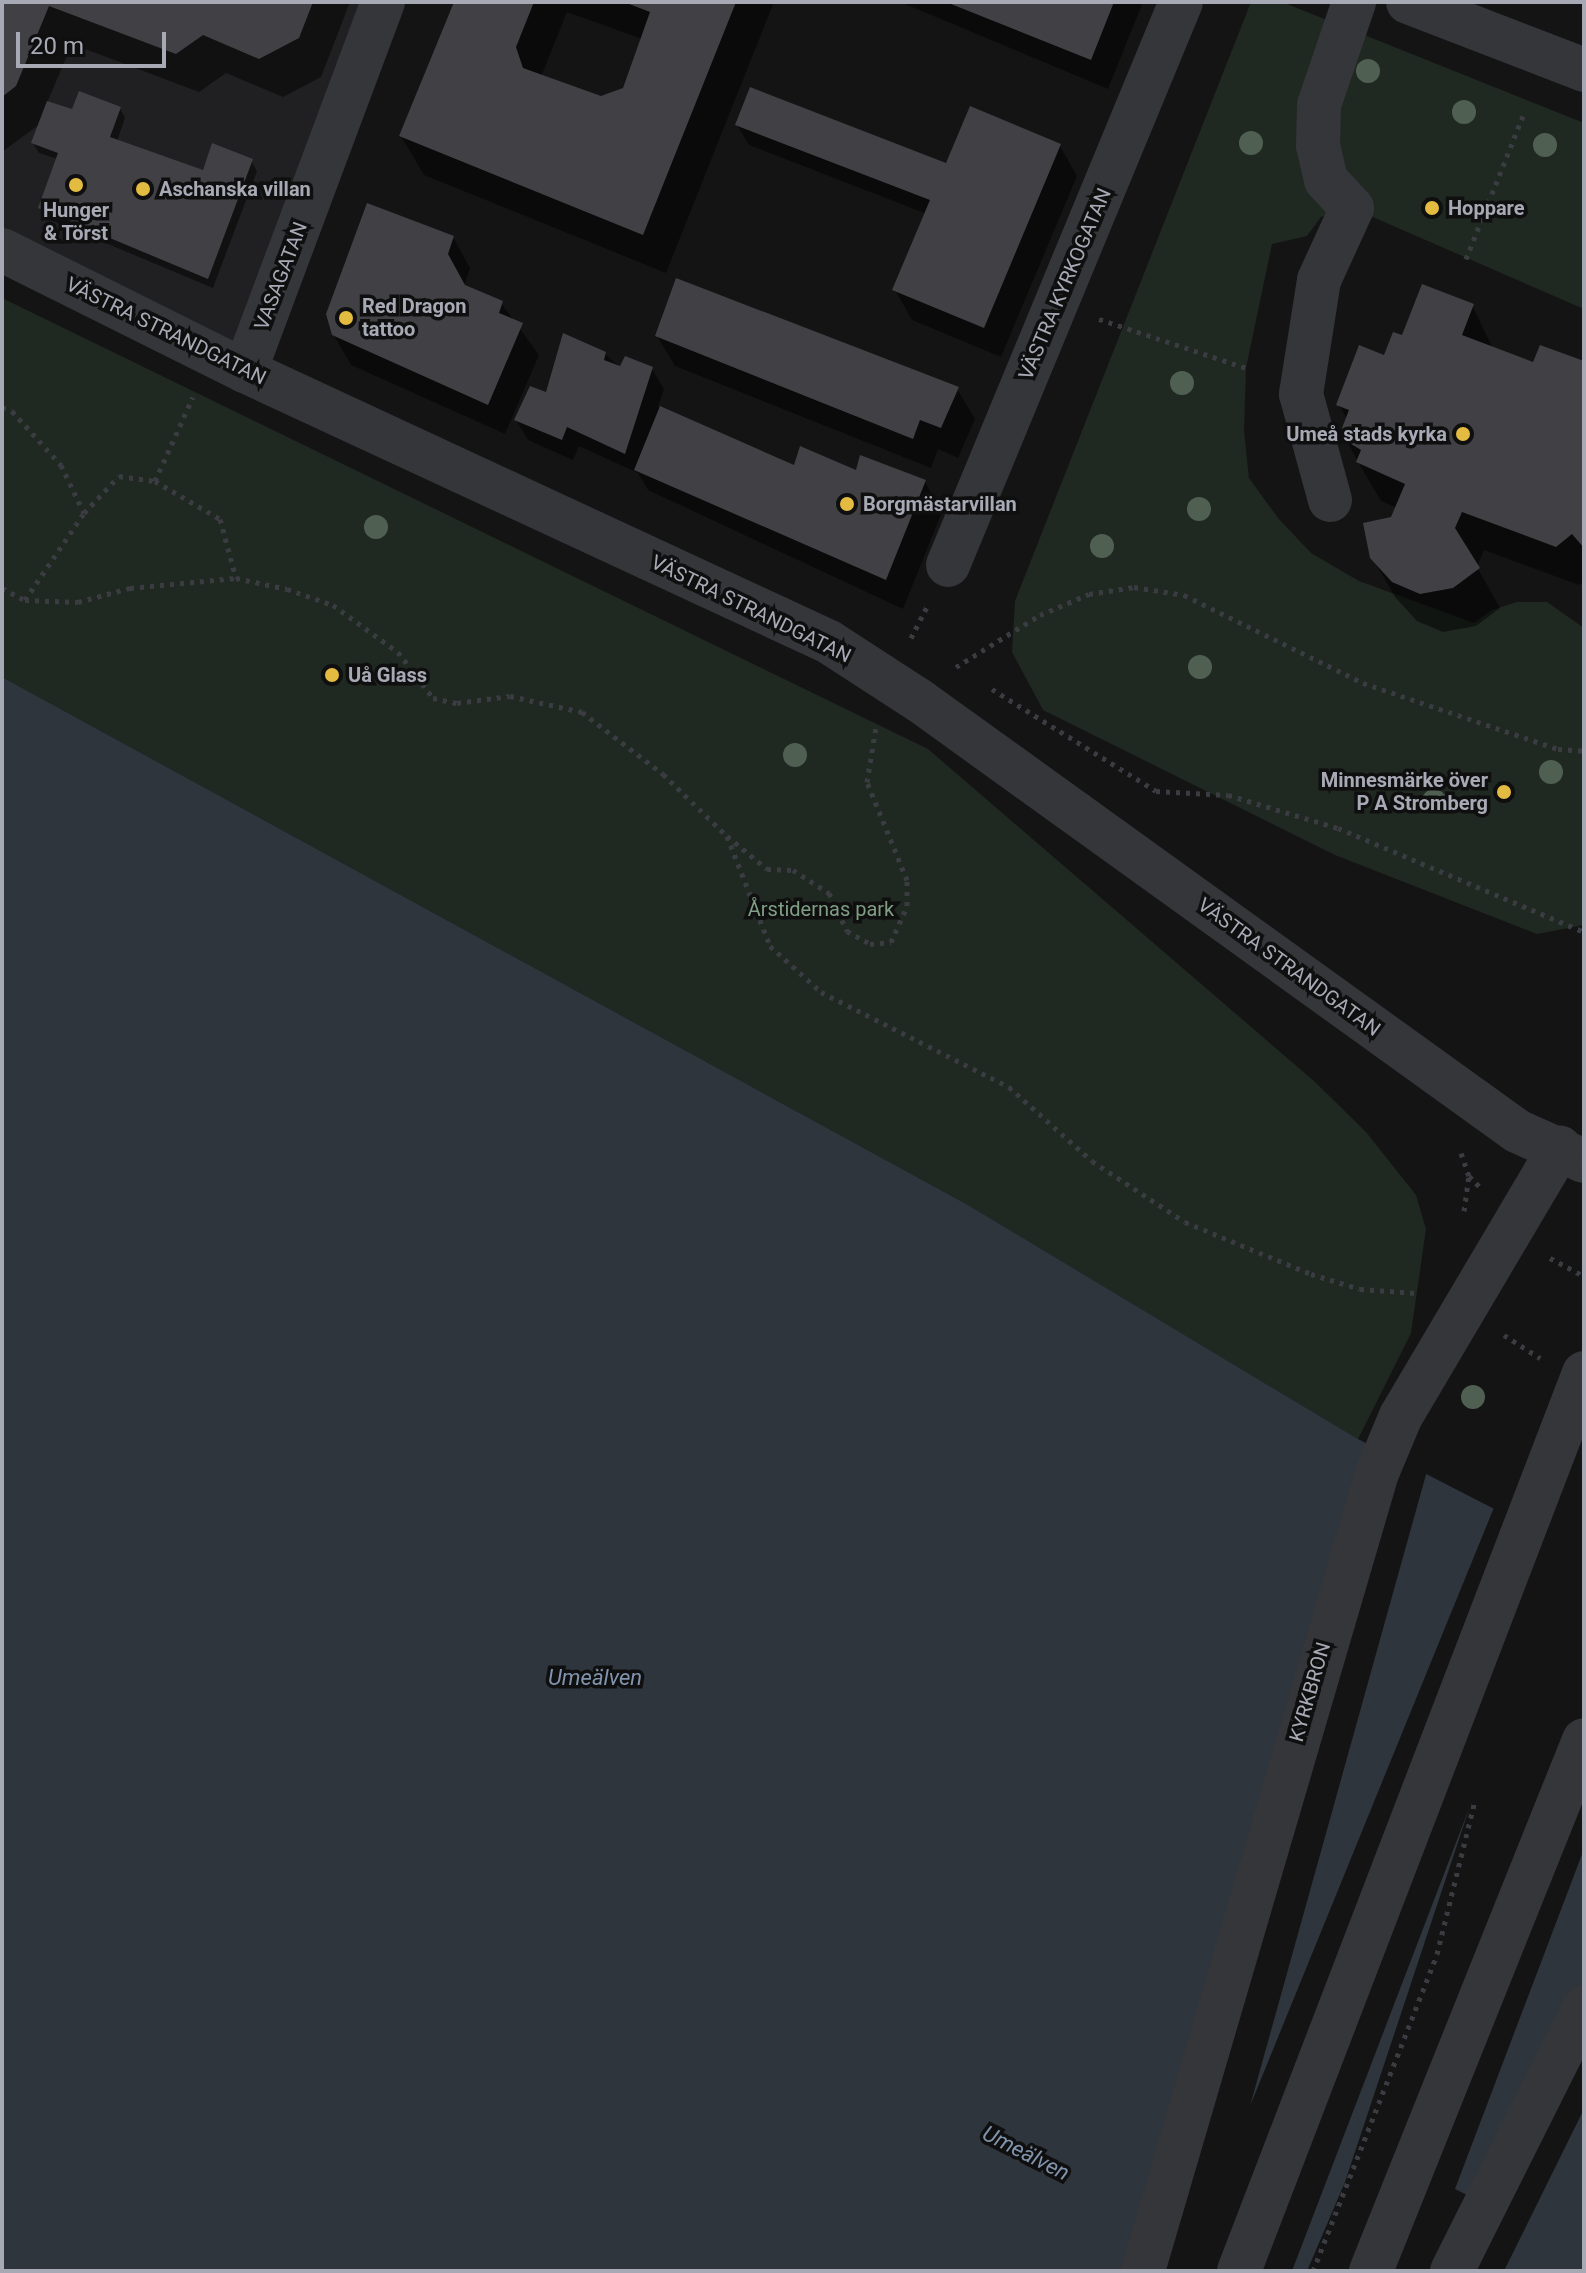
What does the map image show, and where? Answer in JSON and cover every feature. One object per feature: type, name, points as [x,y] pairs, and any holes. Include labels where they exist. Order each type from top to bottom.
[{"type":"street","name":"VASAGATAN","points":[[245,371],[383,2]]},
{"type":"street","name":"VÄSTRA KYRKOGATAN","points":[[948,565],[1181,2]]},
{"type":"street","points":[[1330,500],[1301,394],[1319,280],[1352,208],[1326,180],[1318,146],[1319,105],[1354,2]]},
{"type":"street","points":[[1408,2],[1584,70]]},
{"type":"street","name":"VÄSTRA STRANDGATAN","points":[[2,250],[245,371],[829,642],[920,701],[1517,1131],[1572,1154]]},
{"type":"street","name":"KYRKBRON","points":[[1143,2271],[1358,1528],[1390,1440],[1472,1304],[1572,1154]]},
{"type":"street","points":[[1239,2271],[1565,1367]]},
{"type":"street","points":[[1371,2271],[1584,1740]]},
{"type":"street","points":[[1452,2271],[1584,2007]]},
{"type":"path","points":[[1466,259],[1525,111]]},
{"type":"path","points":[[1057,304],[1246,368]]},
{"type":"path","points":[[155,481],[196,389]]},
{"type":"path","points":[[2,407],[12,411],[61,465],[84,513]]},
{"type":"path","points":[[25,600],[84,513],[119,476],[155,481],[220,519],[236,578]]},
{"type":"path","points":[[2,588],[25,600],[78,602],[130,588],[236,578],[333,605],[398,652],[433,698],[457,703],[510,696],[582,712],[663,774],[727,836],[767,869],[793,870],[829,893],[847,931],[870,944],[891,942],[907,906],[907,880],[867,782],[877,722],[890,729]]},
{"type":"path","points":[[956,667],[1040,615],[1089,594],[1134,587],[1184,595],[1363,683],[1558,749],[1584,751]]},
{"type":"path","points":[[898,630],[922,645]]},
{"type":"path","points":[[945,659],[969,675]]},
{"type":"path","points":[[983,683],[1156,791],[1228,795],[1338,828],[1584,932]]},
{"type":"path","points":[[727,836],[770,946],[821,992],[1009,1087],[1092,1161],[1185,1222],[1311,1274],[1360,1289],[1412,1295],[1453,1284],[1494,1329],[1565,1367]]},
{"type":"path","points":[[1458,1145],[1469,1176]]},
{"type":"path","points":[[1313,2271],[1437,1954],[1476,1795]]},
{"type":"shaded area","points":[[2,2],[384,2],[245,371],[2,249]]},
{"type":"green space","points":[[1251,2],[1282,2],[1584,123],[1584,309],[1352,208],[1321,217],[1307,236],[1272,244],[1246,368],[1244,431],[1249,478],[1278,518],[1311,553],[1359,581],[1474,623],[1492,610],[1517,602],[1547,602],[1584,628],[1584,925],[1537,934],[1335,855],[1043,710],[1012,652],[1015,601]]},
{"type":"green space","name":"Årstidernas park","points":[[2,298],[928,749],[1314,1081],[1366,1132],[1416,1195],[1426,1229],[1411,1333],[1358,1439],[968,1205],[2,677]]},
{"type":"water","name":"Umeälven","points":[[2,677],[968,1205],[1358,1439],[1584,1555],[1584,2271],[2,2271]]},
{"type":"pier","points":[[1367,1439],[1427,1471],[1250,2106],[1495,1505],[1584,1550],[1584,1849],[1455,2189],[1475,2199],[1584,1997],[1584,2109],[1504,2271],[1307,2271],[1345,2182],[1470,1806],[1292,2271],[1142,2271]]},
{"type":"building","points":[[2,2],[313,2],[299,38],[259,59],[203,35],[176,54],[49,6],[16,86],[2,97]]},
{"type":"building","points":[[454,2],[534,2],[516,47],[523,68],[601,96],[623,88],[650,12],[624,2],[736,2],[643,235],[399,136]]},
{"type":"building","points":[[946,2],[1114,2],[1091,60]]},
{"type":"building","points":[[750,87],[946,163],[970,106],[1061,144],[984,328],[892,290],[930,200],[735,125]]},
{"type":"building","name":"Aschanska villan","points":[[79,91],[121,107],[110,137],[203,170],[212,143],[253,159],[208,279],[38,208],[58,153],[31,143],[47,101],[72,109]]},
{"type":"building","points":[[367,203],[454,236],[448,254],[465,285],[503,301],[499,313],[523,323],[488,405],[332,335],[326,314]]},
{"type":"building","points":[[676,278],[959,387],[941,428],[920,420],[913,439],[655,336]]},
{"type":"building","name":"Umeå stads kyrka","points":[[1422,284],[1474,304],[1462,335],[1533,362],[1540,345],[1584,361],[1584,548],[1572,534],[1556,547],[1462,512],[1455,528],[1480,568],[1453,588],[1420,594],[1392,582],[1370,558],[1363,523],[1391,517],[1405,484],[1356,462],[1361,450],[1343,439],[1342,428],[1349,410],[1336,405],[1359,345],[1384,355],[1393,332],[1402,335]]},
{"type":"building","points":[[563,333],[606,352],[604,360],[620,366],[625,356],[653,367],[625,454],[567,427],[562,440],[514,420],[530,386],[546,392]]},
{"type":"building","points":[[660,406],[794,465],[800,446],[856,470],[860,455],[926,480],[886,580],[634,470]]},
{"type":"place","name":"Hunger & Törst","points":[[76,185]]},
{"type":"place","name":"Aschanska villan","points":[[143,189]]},
{"type":"place","name":"Hoppare","points":[[1432,208]]},
{"type":"place","name":"Red Dragon tattoo","points":[[346,318]]},
{"type":"place","name":"Umeå stads kyrka","points":[[1463,434]]},
{"type":"place","name":"Borgmästarvillan","points":[[847,504]]},
{"type":"place","name":"Uå Glass","points":[[332,675]]},
{"type":"place","name":"Minnesmärke över P A Stromberg","points":[[1504,792]]}]
